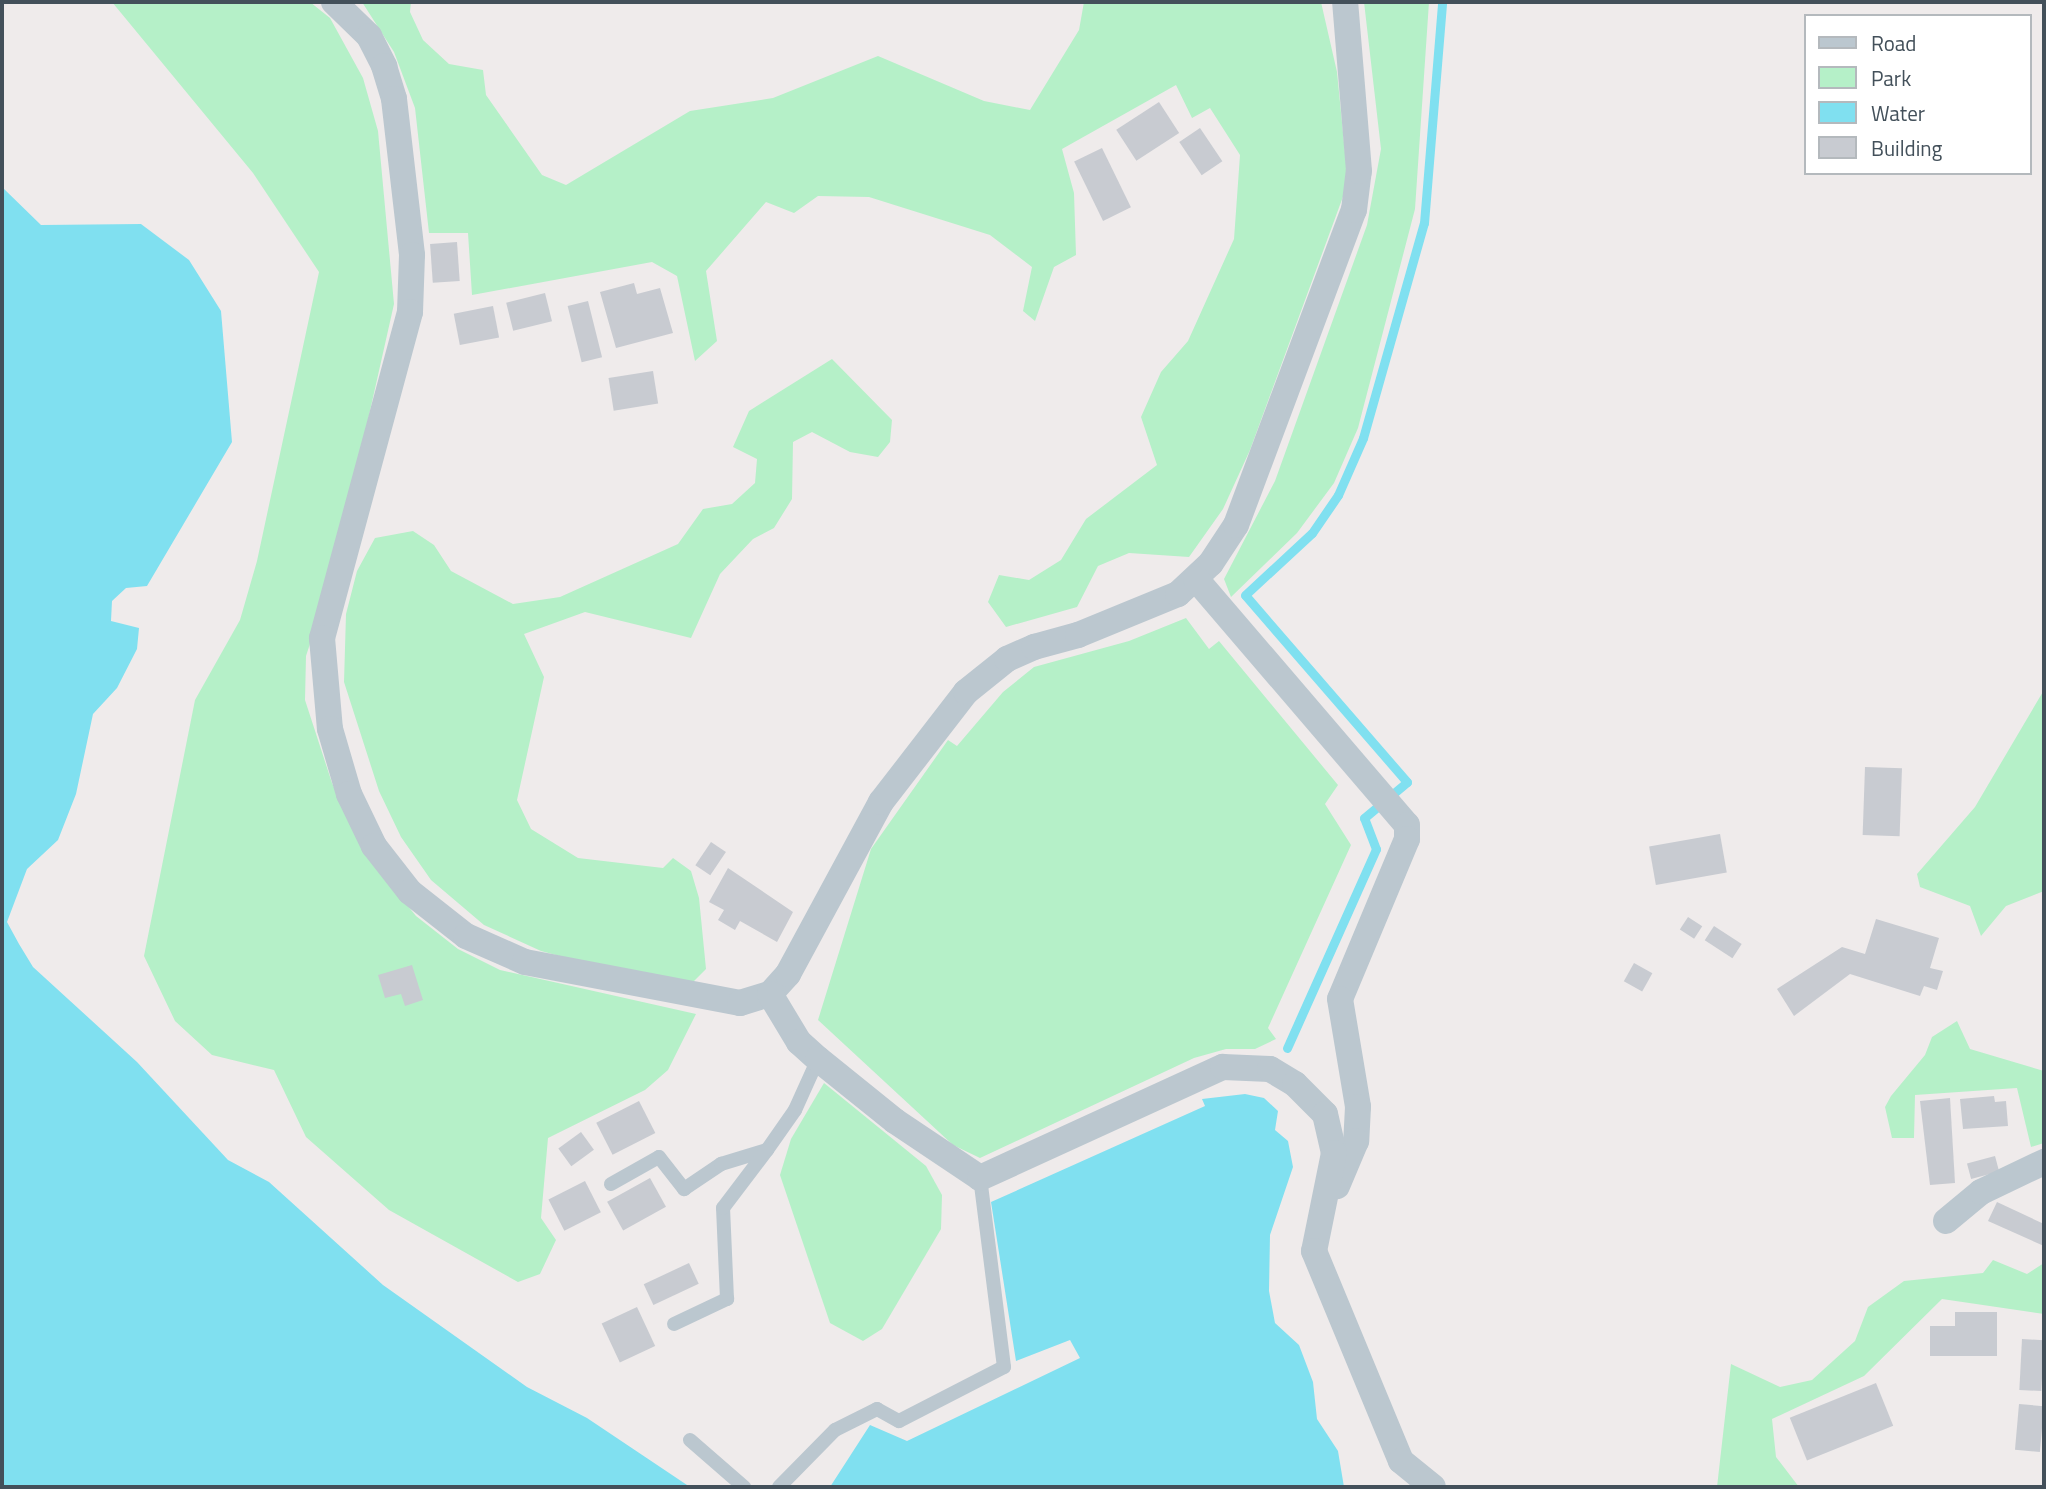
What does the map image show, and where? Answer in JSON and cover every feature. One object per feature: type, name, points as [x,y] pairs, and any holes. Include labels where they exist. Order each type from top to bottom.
[{"type":"street","points":[[334,2],[369,36],[384,66],[394,99],[412,255],[410,312],[322,638],[330,729],[349,794],[374,846],[410,892],[457,930],[498,952],[718,1003],[770,994],[807,942],[881,802],[966,692],[1007,659],[1131,615],[1196,579],[1236,525],[1354,210],[1359,171],[1345,2]]},
{"type":"street","points":[[1196,579],[1400,813],[1407,839],[1339,999],[1358,1107],[1348,1171],[1327,1201]]},
{"type":"street","points":[[770,994],[799,1042],[818,1059],[895,1121],[980,1178],[1223,1067],[1258,1067],[1295,1084],[1325,1114],[1334,1153],[1327,1201],[1315,1232],[1321,1272],[1401,1461],[1433,1487]]},
{"type":"street","points":[[1946,1221],[1981,1192],[2044,1162]]},
{"type":"lane","points":[[674,1324],[727,1299],[723,1208],[795,1110],[818,1059]]},
{"type":"lane","points":[[611,1184],[659,1157],[684,1189],[721,1164],[767,1150]]},
{"type":"lane","points":[[779,1487],[835,1430],[877,1409],[899,1421],[1004,1367],[980,1178]]},
{"type":"lane","points":[[690,1440],[744,1487]]},
{"type":"green space","points":[[112,2],[310,2],[330,18],[363,78],[378,131],[394,304],[334,571],[306,656],[305,700],[332,783],[364,852],[416,916],[458,949],[500,970],[696,1014],[668,1070],[645,1090],[548,1138],[541,1218],[556,1240],[540,1274],[518,1282],[389,1210],[306,1137],[274,1070],[212,1055],[175,1021],[144,956],[195,700],[240,620],[257,561],[319,272],[253,173]]},
{"type":"green space","points":[[362,2],[411,2],[410,12],[423,40],[449,64],[483,70],[486,95],[542,175],[566,185],[690,111],[773,98],[878,56],[984,101],[1030,110],[1079,30],[1084,2],[1321,2],[1337,72],[1348,183],[1250,450],[1223,509],[1189,557],[1129,553],[1098,566],[1077,607],[1006,627],[988,602],[999,575],[1029,580],[1061,560],[1086,519],[1157,465],[1141,417],[1161,372],[1188,341],[1234,239],[1240,155],[1210,108],[1192,118],[1176,85],[1062,149],[1074,193],[1076,255],[1054,267],[1035,321],[1023,311],[1032,267],[990,235],[869,197],[818,196],[794,213],[766,202],[706,271],[717,341],[695,361],[677,276],[652,262],[472,295],[468,233],[429,233],[415,108],[394,52]]},
{"type":"green space","points":[[1364,2],[1429,2],[1415,209],[1358,428],[1334,483],[1297,533],[1231,597],[1224,579],[1275,481],[1367,225],[1381,149]]},
{"type":"green space","points":[[832,359],[892,420],[890,442],[878,457],[850,452],[812,432],[793,442],[792,499],[774,528],[753,539],[720,574],[691,638],[585,612],[524,634],[544,677],[517,800],[531,829],[578,858],[663,868],[673,858],[691,871],[699,898],[706,969],[693,982],[664,984],[541,951],[484,925],[431,880],[401,837],[379,791],[344,682],[346,614],[357,571],[375,538],[413,531],[434,545],[451,571],[513,604],[560,597],[678,544],[703,509],[732,504],[755,483],[757,459],[733,447],[749,411]]},
{"type":"green space","points":[[1186,618],[1209,649],[1219,641],[1338,785],[1325,804],[1351,845],[1268,1028],[1276,1039],[1255,1049],[1226,1049],[1194,1058],[980,1158],[953,1145],[818,1020],[871,849],[948,740],[957,746],[1003,692],[1034,667],[1129,641]]},
{"type":"green space","points":[[2044,690],[2044,891],[2006,906],[1981,936],[1970,906],[1920,887],[1917,874],[1975,807]]},
{"type":"green space","points":[[1957,1021],[1970,1049],[2044,1071],[2044,1143],[2031,1147],[2017,1088],[1915,1095],[1914,1138],[1892,1138],[1885,1107],[1891,1096],[1925,1055],[1932,1037]]},
{"type":"green space","points":[[824,1083],[926,1166],[942,1195],[941,1229],[882,1329],[863,1341],[830,1323],[780,1175],[791,1139]]},
{"type":"green space","points":[[1993,1260],[2027,1274],[2044,1263],[2044,1314],[1942,1299],[1864,1376],[1772,1419],[1776,1457],[1799,1487],[1717,1487],[1731,1364],[1780,1387],[1812,1380],[1855,1341],[1868,1307],[1904,1281],[1983,1273]]},
{"type":"water","points":[[2,187],[41,225],[141,224],[189,260],[221,311],[232,442],[147,586],[126,588],[112,601],[111,621],[139,628],[137,649],[117,688],[93,714],[76,794],[58,840],[27,869],[7,922],[33,967],[137,1062],[228,1160],[269,1182],[383,1285],[527,1387],[587,1418],[690,1487],[2,1487]]},
{"type":"water","points":[[1245,1094],[1264,1098],[1278,1111],[1275,1130],[1288,1141],[1293,1167],[1270,1235],[1269,1291],[1275,1323],[1299,1345],[1313,1382],[1317,1419],[1338,1451],[1344,1487],[830,1487],[870,1425],[907,1441],[1080,1358],[1070,1340],[1016,1361],[991,1202],[1205,1106],[1202,1099]]},
{"type":"building","points":[[1159,102],[1179,133],[1136,161],[1116,130]]},
{"type":"building","points":[[1200,128],[1222,161],[1202,175],[1179,142]]},
{"type":"building","points":[[1102,148],[1131,207],[1103,221],[1074,162]]},
{"type":"building","points":[[457,242],[460,281],[433,283],[430,244]]},
{"type":"building","points":[[634,283],[637,294],[660,288],[673,333],[616,348],[600,292]]},
{"type":"building","points":[[545,293],[552,321],[513,331],[506,303]]},
{"type":"building","points":[[588,301],[602,357],[582,362],[568,306]]},
{"type":"building","points":[[493,306],[499,337],[460,345],[454,314]]},
{"type":"building","points":[[653,371],[658,404],[614,411],[609,378]]},
{"type":"building","points":[[1865,767],[1902,768],[1900,836],[1863,835]]},
{"type":"building","points":[[1720,834],[1727,872],[1656,885],[1649,847]]},
{"type":"building","points":[[711,842],[726,852],[710,875],[695,865]]},
{"type":"building","points":[[728,868],[793,912],[777,942],[740,921],[735,930],[718,920],[724,910],[709,902]]},
{"type":"building","points":[[1688,917],[1702,926],[1694,939],[1680,930]]},
{"type":"building","points":[[1876,919],[1939,938],[1930,968],[1943,971],[1937,990],[1924,986],[1920,996],[1850,974],[1794,1016],[1777,989],[1842,947],[1865,954]]},
{"type":"building","points":[[1714,926],[1742,944],[1732,958],[1705,940]]},
{"type":"building","points":[[1634,963],[1652,973],[1642,992],[1624,981]]},
{"type":"building","points":[[412,965],[423,1000],[405,1006],[401,994],[385,998],[378,975]]},
{"type":"building","points":[[1994,1096],[1995,1102],[2006,1101],[2008,1126],[1963,1129],[1960,1099]]},
{"type":"building","points":[[1950,1098],[1955,1183],[1930,1185],[1920,1101]]},
{"type":"building","points":[[639,1101],[655,1133],[613,1155],[596,1123]]},
{"type":"building","points":[[581,1132],[594,1150],[571,1166],[558,1148]]},
{"type":"building","points":[[1995,1156],[1999,1171],[1971,1179],[1967,1164]]},
{"type":"building","points":[[650,1178],[666,1207],[623,1231],[607,1202]]},
{"type":"building","points":[[585,1181],[601,1212],[564,1231],[548,1200]]},
{"type":"building","points":[[1997,1202],[2044,1224],[2044,1246],[1988,1221]]},
{"type":"building","points":[[689,1263],[699,1284],[653,1305],[644,1284]]},
{"type":"building","points":[[637,1307],[655,1346],[620,1362],[602,1323]]},
{"type":"building","points":[[1955,1312],[1997,1312],[1997,1356],[1930,1356],[1930,1326],[1955,1326]]},
{"type":"building","points":[[2022,1339],[2044,1340],[2041,1391],[2019,1390]]},
{"type":"building","points":[[1876,1383],[1893,1426],[1807,1460],[1790,1418]]},
{"type":"building","points":[[2019,1404],[2044,1406],[2040,1452],[2015,1450]]},
{"type":"waterway","points":[[1287,1048],[1376,849],[1364,818],[1407,782],[1245,595],[1312,533],[1338,495],[1363,438],[1424,223],[1442,2]]}]
